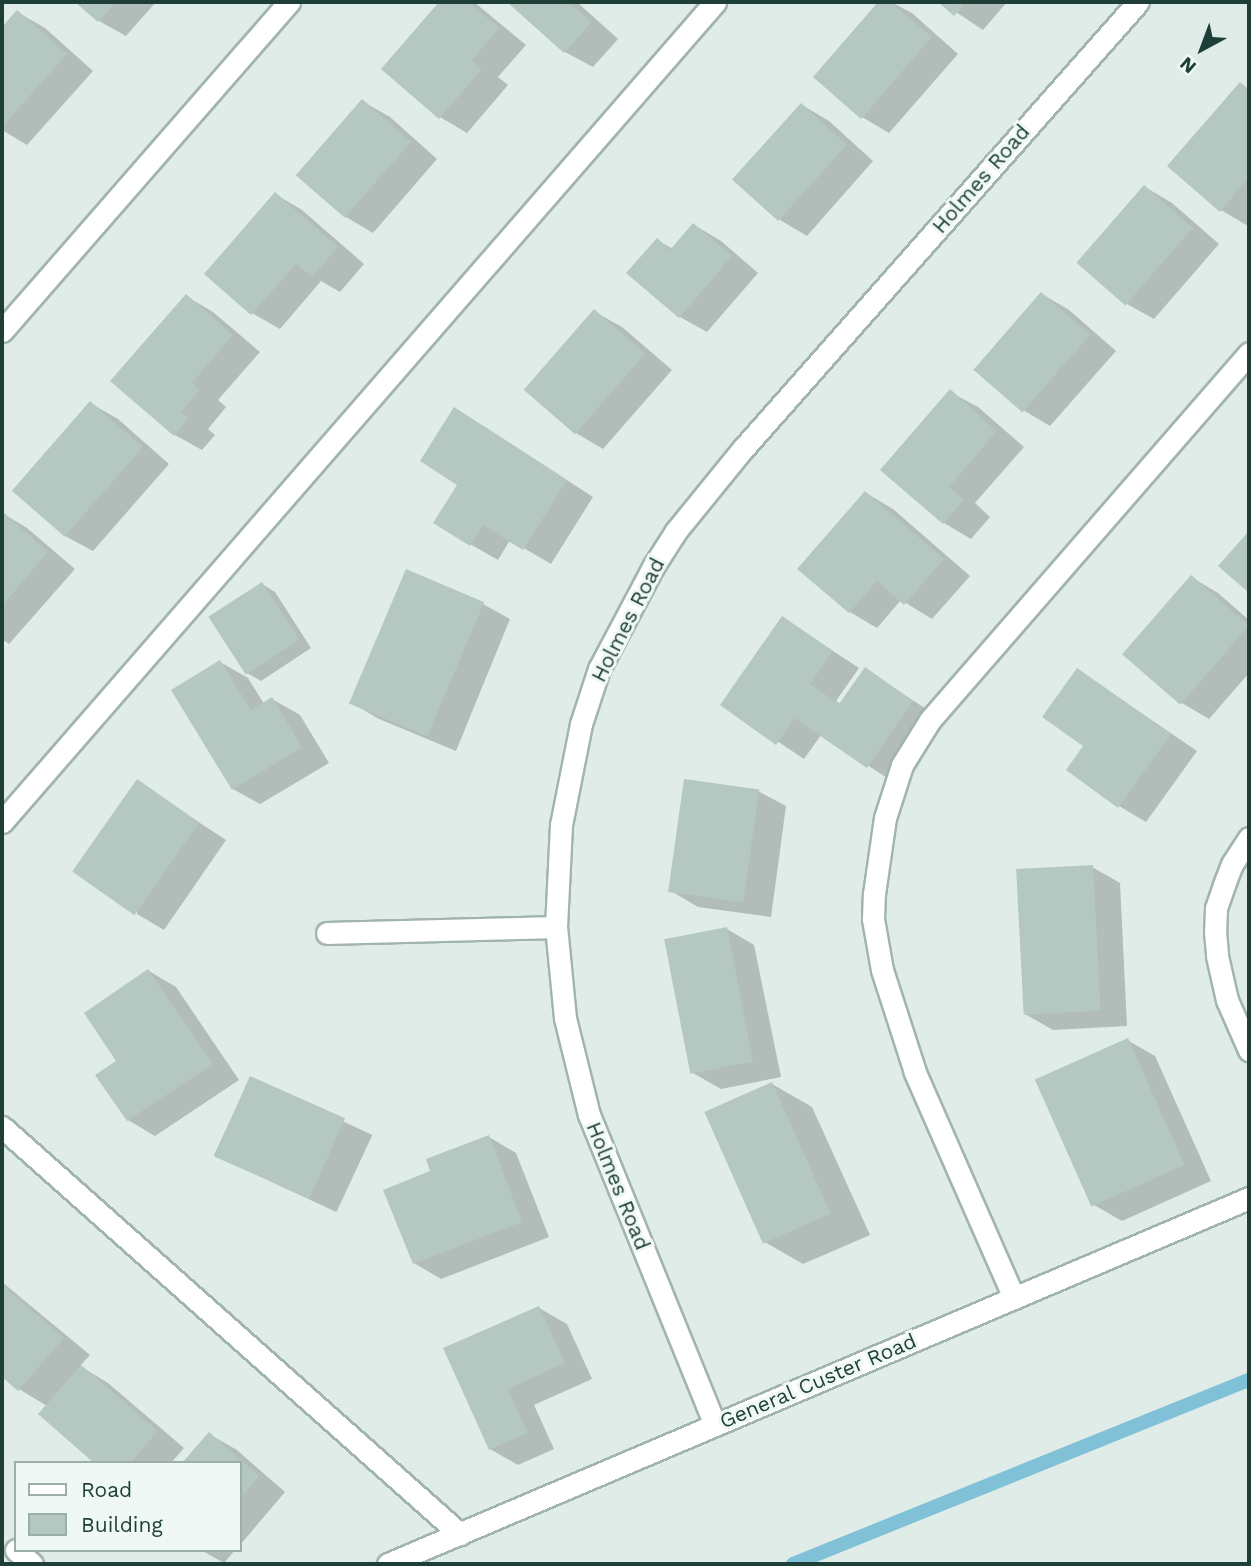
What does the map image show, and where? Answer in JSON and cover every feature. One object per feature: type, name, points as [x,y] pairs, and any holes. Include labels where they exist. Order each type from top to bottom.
[{"type":"street","points":[[2,331],[289,2]]},
{"type":"street","points":[[2,822],[715,2]]},
{"type":"street","name":"Holmes Road","points":[[715,1425],[589,1115],[565,1018],[556,926],[561,825],[581,724],[599,669],[653,567],[676,531],[741,451],[1138,2]]},
{"type":"street","points":[[1014,1298],[915,1072],[882,970],[873,919],[885,818],[902,765],[938,709],[1249,354]]},
{"type":"street","points":[[1249,838],[1232,864],[1224,885],[1216,908],[1215,931],[1217,956],[1227,1000],[1249,1050]]},
{"type":"street","points":[[327,933],[556,926]]},
{"type":"street","points":[[2,1127],[460,1534]]},
{"type":"street","name":"General Custer Road","points":[[388,1564],[1249,1198]]},
{"type":"street","points":[[18,1552],[32,1564]]},
{"type":"building","points":[[75,2],[116,2],[98,22]]},
{"type":"building","points":[[439,2],[469,2],[499,28],[472,60],[482,69],[439,119],[381,69]]},
{"type":"building","points":[[507,2],[569,2],[592,22],[564,53]]},
{"type":"building","points":[[878,2],[891,2],[932,37],[861,119],[813,77]]},
{"type":"building","points":[[938,2],[966,2],[954,16]]},
{"type":"building","points":[[17,10],[67,54],[2,127],[2,27]]},
{"type":"building","points":[[1240,82],[1249,90],[1249,178],[1220,212],[1167,166]]},
{"type":"building","points":[[362,99],[411,142],[345,218],[296,175]]},
{"type":"building","points":[[801,103],[847,144],[778,221],[732,180]]},
{"type":"building","points":[[1144,185],[1193,228],[1125,305],[1076,263]]},
{"type":"building","points":[[275,192],[338,247],[312,277],[296,264],[251,315],[204,274]]},
{"type":"building","points":[[693,223],[732,256],[679,318],[626,273],[657,238],[670,250]]},
{"type":"building","points":[[1041,292],[1090,335],[1022,412],[973,370]]},
{"type":"building","points":[[186,294],[233,335],[192,383],[200,390],[181,412],[189,418],[174,436],[110,381]]},
{"type":"building","points":[[594,309],[645,354],[575,434],[524,390]]},
{"type":"building","points":[[950,389],[997,431],[949,487],[964,500],[943,524],[880,470]]},
{"type":"building","points":[[90,401],[143,447],[65,537],[12,491]]},
{"type":"building","points":[[454,407],[567,480],[523,550],[483,525],[470,546],[433,523],[457,485],[420,461]]},
{"type":"building","points":[[865,491],[944,559],[904,605],[877,581],[849,613],[797,569]]},
{"type":"building","points":[[2,511],[48,552],[2,606]]},
{"type":"building","points":[[1249,531],[1249,593],[1218,566]]},
{"type":"building","points":[[406,569],[484,602],[427,737],[349,703]]},
{"type":"building","points":[[1191,575],[1249,626],[1180,705],[1122,654]]},
{"type":"building","points":[[262,582],[300,640],[246,675],[208,617]]},
{"type":"building","points":[[782,616],[833,651],[810,684],[839,704],[865,667],[913,701],[867,768],[794,718],[776,745],[720,705]]},
{"type":"building","points":[[220,660],[251,710],[272,697],[302,747],[232,790],[171,690]]},
{"type":"building","points":[[1077,668],[1171,734],[1118,808],[1066,770],[1083,746],[1042,717]]},
{"type":"building","points":[[137,779],[199,823],[134,915],[72,872]]},
{"type":"building","points":[[684,779],[759,790],[743,902],[668,892]]},
{"type":"building","points":[[1093,865],[1101,1011],[1024,1015],[1016,869]]},
{"type":"building","points":[[727,927],[753,1061],[690,1074],[664,939]]},
{"type":"building","points":[[148,969],[213,1064],[127,1121],[95,1075],[116,1061],[84,1013]]},
{"type":"building","points":[[1128,1038],[1185,1165],[1091,1206],[1035,1079]]},
{"type":"building","points":[[250,1076],[345,1118],[309,1199],[214,1156]]},
{"type":"building","points":[[772,1082],[831,1214],[763,1244],[704,1112]]},
{"type":"building","points":[[489,1135],[522,1222],[413,1264],[383,1190],[430,1171],[426,1159]]},
{"type":"building","points":[[2,1285],[64,1338],[18,1391],[2,1377]]},
{"type":"building","points":[[539,1306],[565,1363],[508,1389],[528,1433],[489,1450],[443,1348]]},
{"type":"building","points":[[81,1365],[158,1431],[132,1461],[92,1461],[38,1414]]},
{"type":"building","points":[[209,1432],[242,1461],[184,1461]]},
{"type":"building","points":[[242,1461],[259,1476],[242,1496]]},
{"type":"waterway","points":[[793,1564],[1249,1380]]}]
